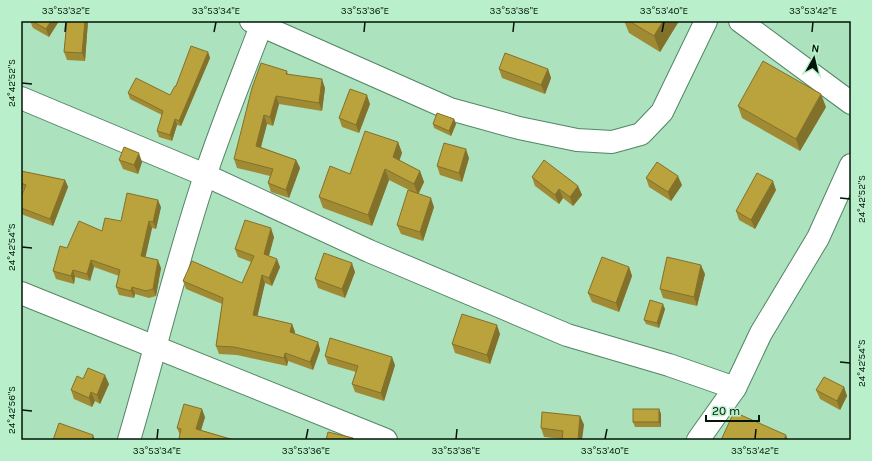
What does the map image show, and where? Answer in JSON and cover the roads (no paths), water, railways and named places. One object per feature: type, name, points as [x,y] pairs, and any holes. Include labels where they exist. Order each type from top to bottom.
[{"type":"street","points":[[129,440],[156,348],[173,280],[205,175],[256,23],[450,109],[519,128],[577,140],[612,142],[641,134],[662,112],[706,21]]},
{"type":"street","points":[[740,21],[851,103]]},
{"type":"street","points":[[21,98],[205,175],[369,251],[567,335],[735,388]]},
{"type":"street","points":[[698,440],[735,388],[761,333],[818,238],[851,165]]},
{"type":"street","points":[[21,294],[98,325],[118,331],[156,348],[386,440]]}]
